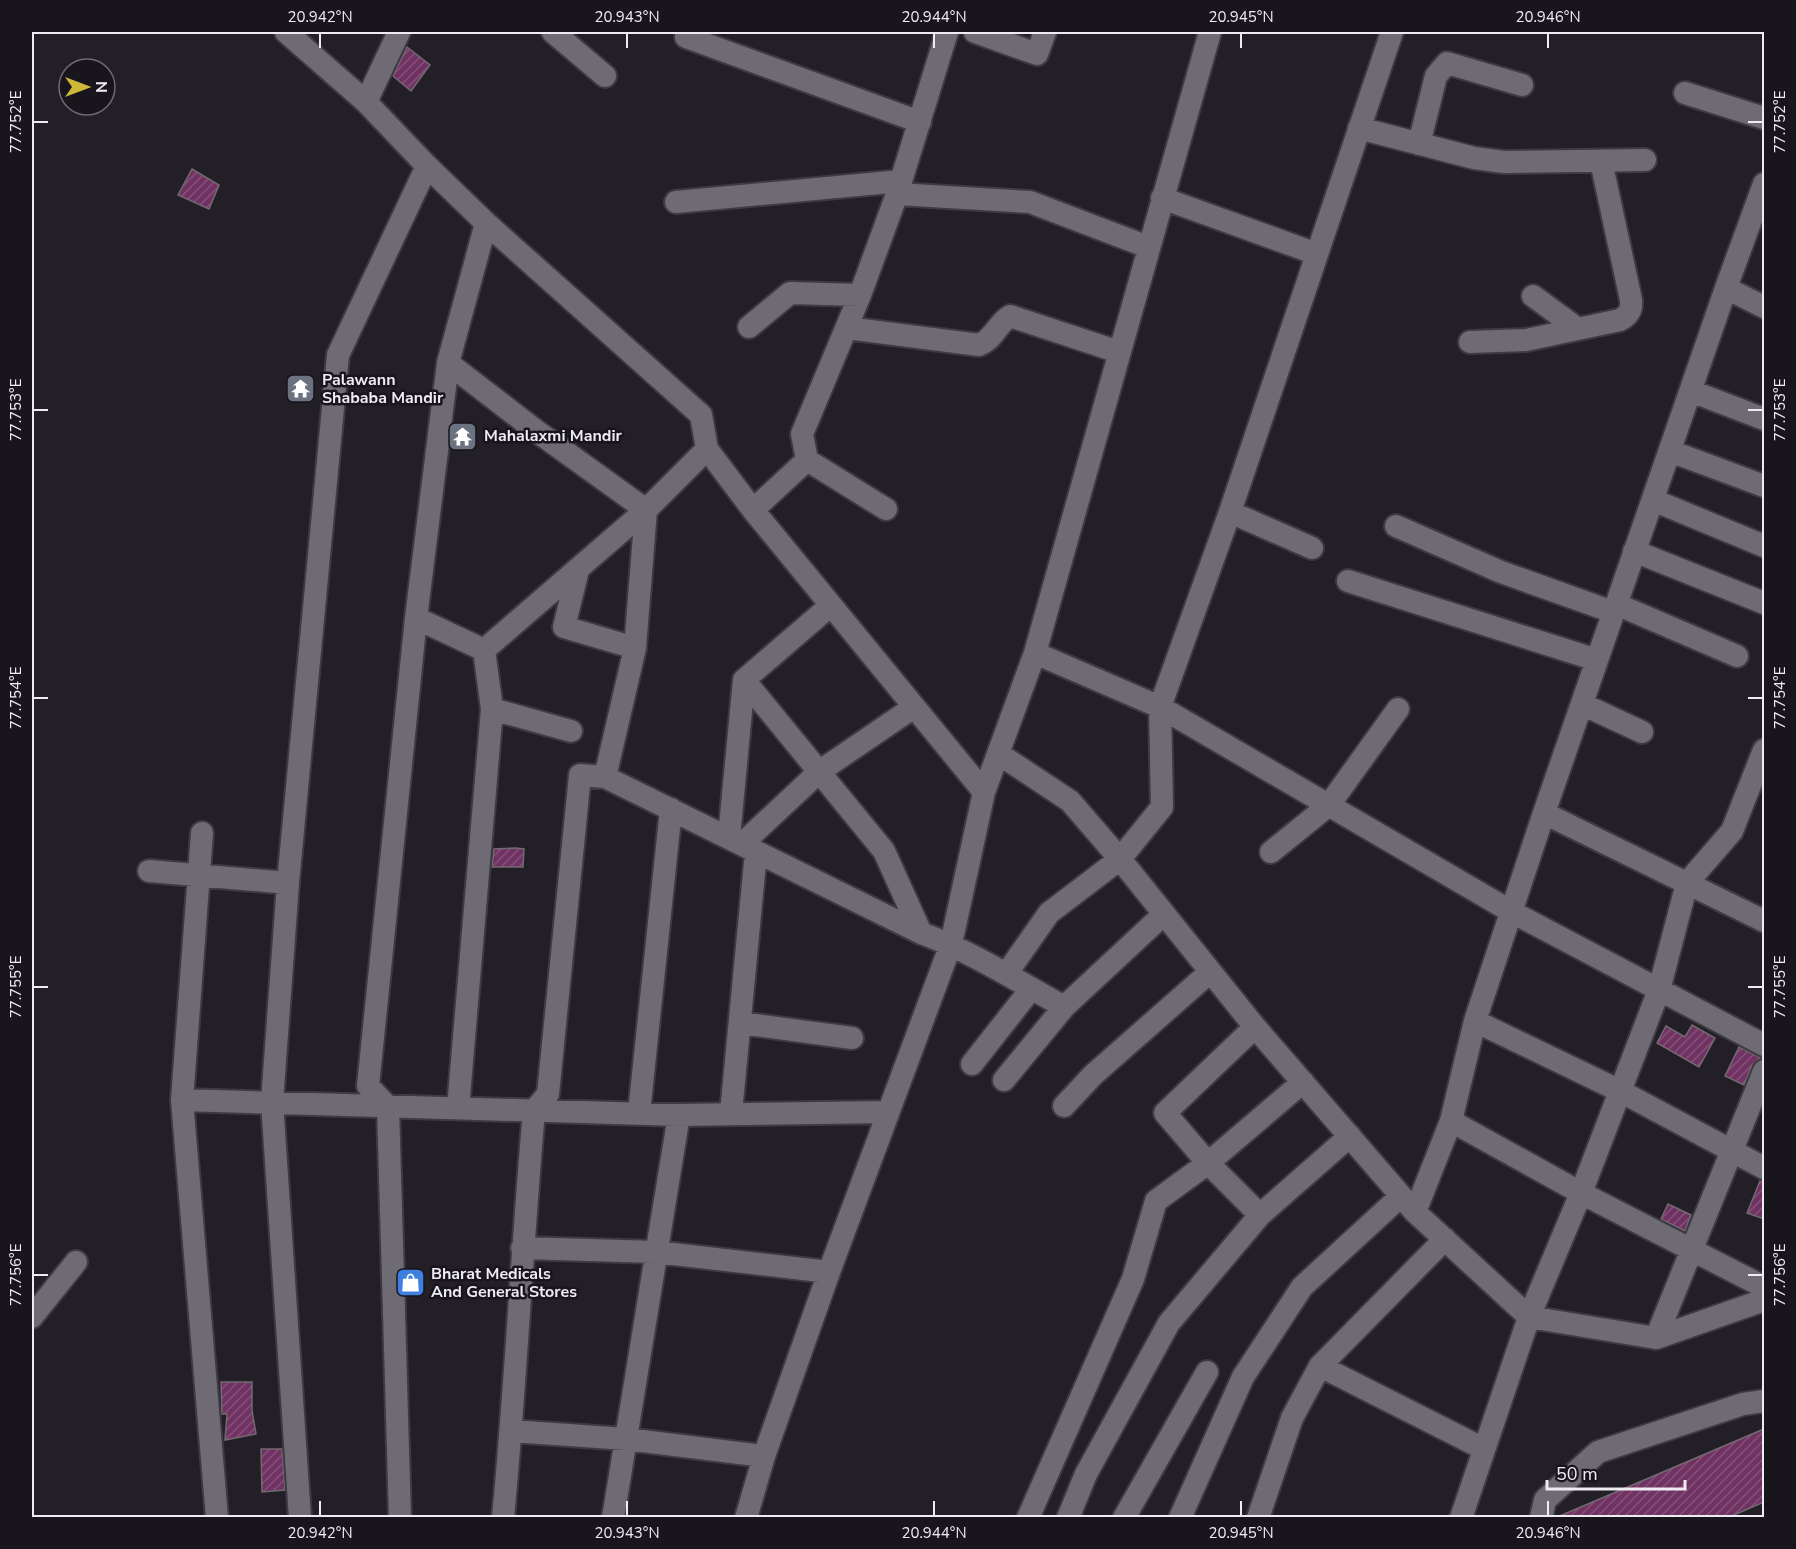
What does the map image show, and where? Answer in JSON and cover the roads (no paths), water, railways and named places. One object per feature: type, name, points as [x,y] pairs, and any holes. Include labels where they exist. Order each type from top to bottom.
[{"type":"street","points":[[286,32],[366,102],[486,223],[701,415],[707,448],[753,510],[984,792]]},
{"type":"street","points":[[366,102],[399,32]]},
{"type":"street","points":[[553,32],[604,76]]},
{"type":"street","points":[[886,508],[807,460],[802,434],[847,328],[899,188],[947,32]]},
{"type":"street","points":[[975,32],[1037,54],[1045,32]]},
{"type":"street","points":[[746,1518],[764,1456],[829,1272],[951,944],[984,792],[1035,653],[1210,32]]},
{"type":"street","points":[[1007,973],[1049,913],[1120,859],[1162,807],[1160,707],[1230,512],[1392,32]]},
{"type":"street","points":[[686,38],[920,122]]},
{"type":"street","points":[[1419,144],[1436,76],[1447,63],[1522,85]]},
{"type":"street","points":[[1685,93],[1764,117]]},
{"type":"street","points":[[1359,128],[1474,158],[1504,162],[1645,160]]},
{"type":"street","points":[[1470,342],[1526,340],[1620,320],[1628,315],[1631,307],[1601,161]]},
{"type":"street","points":[[300,1518],[272,1102],[288,883],[338,356],[427,166]]},
{"type":"street","points":[[676,201],[899,188],[1030,202],[1148,247]]},
{"type":"street","points":[[1180,1518],[1244,1377],[1302,1287],[1408,1204],[1451,1121],[1475,1021],[1544,813],[1726,288],[1764,189]]},
{"type":"street","points":[[1162,198],[1317,254]]},
{"type":"street","points":[[400,1518],[388,1107],[368,1086],[416,618],[448,363],[486,223]]},
{"type":"street","points":[[1726,288],[1764,307]]},
{"type":"street","points":[[749,327],[790,293],[860,295]]},
{"type":"street","points":[[1533,296],[1578,329]]},
{"type":"street","points":[[847,328],[979,345],[987,342],[1003,320],[1010,316],[1119,352]]},
{"type":"street","points":[[448,363],[535,430],[646,510]]},
{"type":"street","points":[[1691,391],[1764,419]]},
{"type":"street","points":[[484,650],[646,510],[707,448]]},
{"type":"street","points":[[1670,451],[1764,486]]},
{"type":"street","points":[[753,510],[807,460]]},
{"type":"street","points":[[1653,500],[1764,546]]},
{"type":"street","points":[[605,777],[635,648],[646,510]]},
{"type":"street","points":[[1230,512],[1312,548]]},
{"type":"street","points":[[1396,526],[1501,572],[1614,608],[1737,656]]},
{"type":"street","points":[[1634,551],[1764,603]]},
{"type":"street","points":[[578,570],[564,627],[635,648]]},
{"type":"street","points":[[1348,581],[1597,660]]},
{"type":"street","points":[[731,1113],[740,1023],[744,680],[830,606]]},
{"type":"street","points":[[416,618],[484,650]]},
{"type":"street","points":[[458,1108],[492,709],[484,650]]},
{"type":"street","points":[[1035,653],[1160,707],[1512,912],[1764,1045]]},
{"type":"street","points":[[744,680],[884,851],[921,933]]},
{"type":"street","points":[[1582,704],[1642,732]]},
{"type":"street","points":[[742,844],[820,771],[915,707]]},
{"type":"street","points":[[492,709],[571,731]]},
{"type":"street","points":[[1271,852],[1329,805],[1398,709]]},
{"type":"street","points":[[1461,1518],[1529,1317],[1581,1193],[1659,990],[1687,883],[1732,831],[1764,750]]},
{"type":"street","points":[[999,754],[1070,801],[1120,859],[1255,1027],[1408,1204],[1529,1317],[1656,1338],[1764,1300]]},
{"type":"street","points":[[502,1518],[511,1431],[522,1248],[534,1111],[548,1094],[580,776],[605,777],[921,933],[951,944],[1007,973],[1064,1007]]},
{"type":"street","points":[[639,1113],[671,809]]},
{"type":"street","points":[[1544,813],[1764,921]]},
{"type":"street","points":[[202,832],[182,1100],[217,1518]]},
{"type":"street","points":[[148,871],[288,883]]},
{"type":"street","points":[[1004,1080],[1064,1007],[1164,914]]},
{"type":"street","points":[[1064,1106],[1093,1075],[1210,972]]},
{"type":"street","points":[[972,1064],[1031,988]]},
{"type":"street","points":[[1475,1021],[1620,1091],[1764,1168]]},
{"type":"street","points":[[740,1023],[852,1038]]},
{"type":"street","points":[[1255,1027],[1165,1113],[1208,1163],[1260,1215]]},
{"type":"street","points":[[1656,1338],[1764,1071]]},
{"type":"street","points":[[1028,1518],[1133,1279],[1156,1201],[1208,1163],[1303,1082]]},
{"type":"street","points":[[182,1100],[679,1115],[888,1113]]},
{"type":"street","points":[[613,1518],[679,1115]]},
{"type":"street","points":[[1451,1121],[1581,1193],[1764,1287]]},
{"type":"street","points":[[1068,1518],[1086,1474],[1169,1323],[1260,1215],[1350,1136]]},
{"type":"street","points":[[1258,1518],[1292,1418],[1320,1366],[1445,1239]]},
{"type":"street","points":[[522,1248],[656,1252],[829,1272]]},
{"type":"street","points":[[32,1317],[76,1262]]},
{"type":"street","points":[[1320,1366],[1484,1449]]},
{"type":"street","points":[[1124,1518],[1207,1372]]},
{"type":"street","points":[[1541,1518],[1545,1500],[1598,1452],[1743,1404],[1764,1401]]},
{"type":"street","points":[[511,1431],[626,1439],[764,1456]]},
{"type":"street","points":[[1196,1482],[1196,1518]]},
{"type":"place","name":"Palawann Shababa Mandir","points":[[301,389]]},
{"type":"place","name":"Mahalaxmi Mandir","points":[[463,436]]},
{"type":"place","name":"Bharat Medicals And General Stores","points":[[410,1283]]}]
